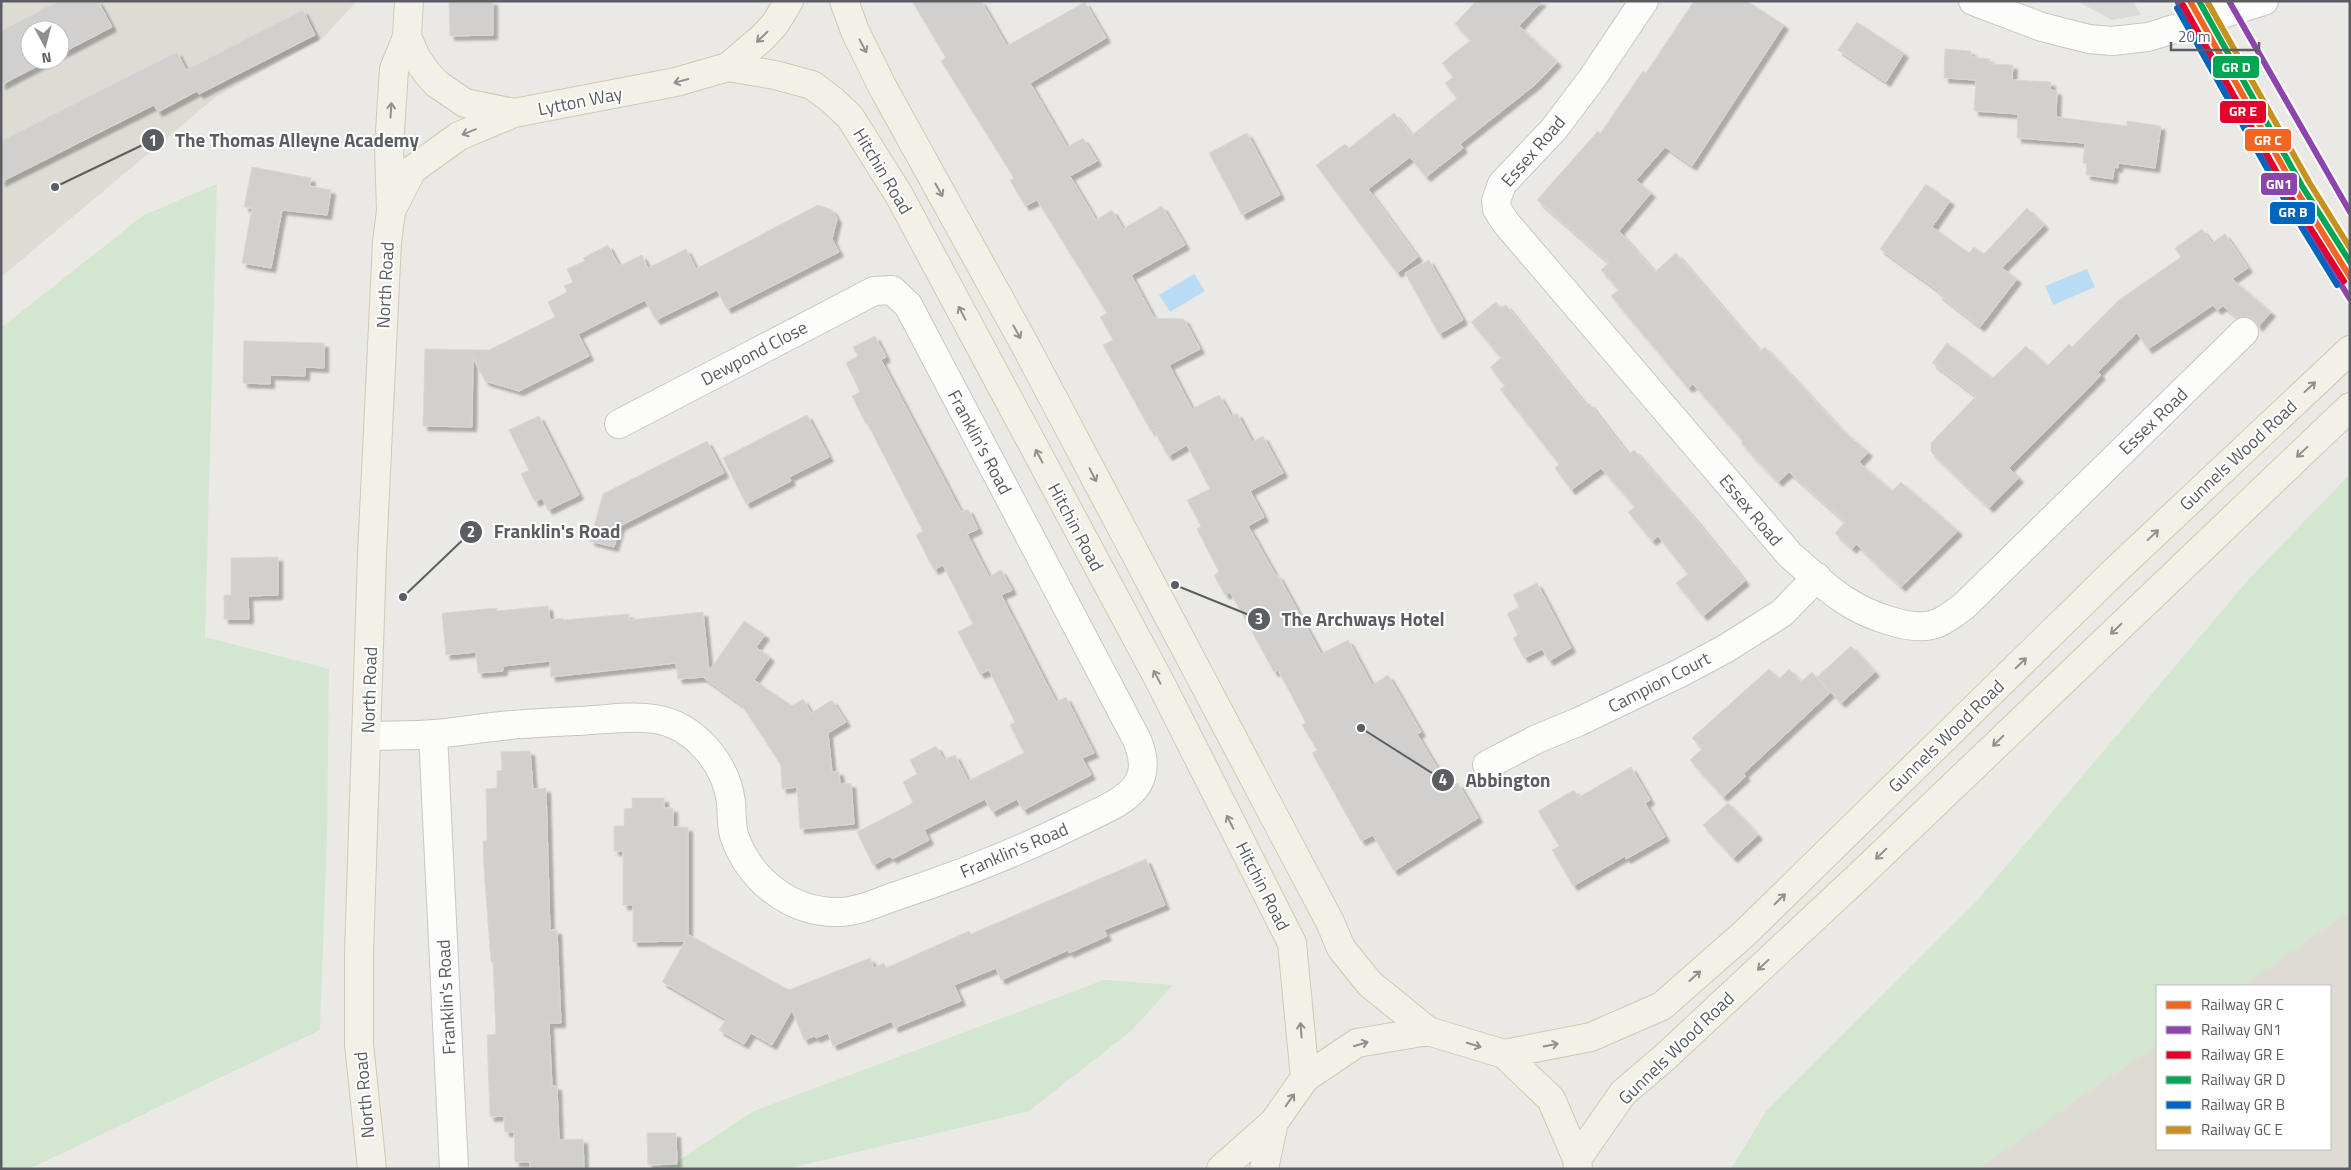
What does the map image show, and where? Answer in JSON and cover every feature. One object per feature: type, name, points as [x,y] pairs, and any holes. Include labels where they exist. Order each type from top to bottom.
[{"type":"main road","name":"Lytton Way","points":[[409,1],[407,36],[417,59],[427,72],[450,93],[465,103],[514,113],[676,82],[728,67],[762,38],[786,9],[789,1]]},
{"type":"main road","points":[[844,1],[854,31],[882,86],[1025,345],[1330,922],[1341,948],[1370,984],[1428,1031],[1504,1054],[1552,1099],[1577,1164]]},
{"type":"main road","name":"North Road","points":[[372,1169],[359,1044],[359,953],[368,736],[372,555],[387,242],[391,211],[389,147],[394,69],[407,36]]},
{"type":"main road","name":"Hitchin Road","points":[[728,67],[776,74],[812,85],[826,95],[850,117],[899,195],[1158,678],[1292,943],[1305,1078]]},
{"type":"main road","name":"North Road","points":[[391,211],[412,170],[459,136],[514,113]]},
{"type":"main road","name":"Gunnels Wood Road","points":[[1504,1054],[1591,1037],[1662,1006],[1745,933],[2118,568],[2350,350]]},
{"type":"main road","name":"Gunnels Wood Road","points":[[1577,1164],[1623,1093],[1664,1058],[1852,882],[2350,407]]},
{"type":"main road","points":[[1221,1169],[1274,1122],[1305,1078],[1357,1043],[1428,1031]]},
{"type":"main road","points":[[1264,1169],[1274,1122]]},
{"type":"street","name":"Essex Road","points":[[1644,1],[1591,80],[1554,129],[1502,184],[1496,201],[1497,209],[1506,223],[1790,555],[1843,599],[1867,612],[1908,626],[1937,624],[1964,606],[2244,332]]},
{"type":"street","points":[[1973,1],[2042,27],[2089,39],[2112,41],[2148,37],[2264,1]]},
{"type":"street","name":"Franklin's Road","points":[[368,736],[433,734],[510,725],[631,718],[654,719],[669,723],[694,738],[709,751],[718,764],[726,781],[731,801],[734,833],[746,861],[757,876],[785,899],[820,911],[840,912],[857,909],[945,880],[1035,844],[1130,795],[1142,774],[1143,759],[1137,740],[908,305],[892,290]]},
{"type":"street","name":"Dewpond Close","points":[[618,424],[874,291],[892,290]]},
{"type":"street","name":"Campion Court","points":[[1487,765],[1536,739],[1578,722],[1680,674],[1725,649],[1782,613],[1817,577]]},
{"type":"street","name":"Franklin's Road","points":[[433,734],[454,1169]]},
{"type":"shaded area","points":[[1,1],[357,1],[323,38],[217,96],[1,277]]},
{"type":"shaded area","points":[[2077,1],[2133,1],[2141,15],[2112,20]]},
{"type":"shaded area","points":[[2350,911],[2350,1169],[1977,1169],[2156,1045],[2156,1150],[2331,1150],[2331,985],[2242,985]]},
{"type":"green space","points":[[217,184],[205,637],[329,669],[327,832],[320,1030],[29,1169],[1,1169],[1,328],[144,215]]},
{"type":"green space","points":[[2350,474],[2350,911],[2242,985],[2156,985],[2156,1045],[1977,1169],[1731,1169],[1767,1110],[1976,902],[2248,580]]},
{"type":"green space","points":[[1104,980],[1173,985],[1131,1031],[1029,1111],[786,1169],[665,1169],[754,1111]]},
{"type":"water","points":[[2087,269],[2095,287],[2053,305],[2045,286]]},
{"type":"water","points":[[1194,274],[1205,291],[1170,312],[1159,295]]},
{"type":"building","points":[[58,1],[98,1],[112,27],[70,49],[70,20],[22,20]]},
{"type":"building","points":[[449,1],[493,1],[493,35],[450,36]]},
{"type":"building","points":[[912,1],[981,1],[1007,46],[1085,2],[1106,38],[1030,83],[1067,147],[1083,138],[1097,161],[1070,176],[1096,220],[1112,210],[1123,229],[1162,206],[1185,245],[1131,275],[1154,318],[1184,319],[1200,349],[1169,365],[1192,409],[1219,395],[1231,416],[1237,413],[1252,442],[1263,436],[1283,473],[1250,491],[1264,517],[1248,526],[1276,576],[1278,575],[1321,654],[1348,640],[1372,685],[1388,675],[1421,732],[1417,734],[1449,788],[1458,783],[1478,818],[1394,871],[1373,835],[1361,841],[1312,753],[1317,750],[1302,725],[1306,723],[1278,670],[1274,672],[1230,592],[1225,595],[1214,575],[1219,572],[1197,529],[1201,526],[1187,500],[1210,489],[1187,445],[1168,456],[1154,430],[1151,431],[1103,345],[1113,340],[1100,317],[1107,313],[1037,200],[1025,206],[1010,180],[1014,178],[941,61],[946,58]]},
{"type":"building","points":[[1476,1],[1542,1],[1519,26],[1557,62],[1536,84],[1460,144],[1463,148],[1426,177],[1410,157],[1368,189],[1418,257],[1397,273],[1316,165],[1345,144],[1349,148],[1394,113],[1412,135],[1457,98],[1445,83],[1453,77],[1442,63],[1471,40],[1455,24]]},
{"type":"building","points":[[1694,1],[1747,1],[1784,25],[1692,166],[1665,147],[1636,180],[1651,193],[1619,231],[1655,272],[1676,253],[1760,351],[1765,347],[1842,430],[1868,452],[1859,462],[1892,491],[1901,482],[1958,531],[1901,587],[1856,544],[1852,549],[1835,533],[1845,522],[1789,472],[1778,482],[1741,443],[1743,441],[1693,384],[1688,388],[1611,296],[1619,290],[1601,270],[1609,263],[1537,200],[1598,131],[1600,134],[1643,71],[1646,73]]},
{"type":"building","points":[[303,10],[315,35],[199,94],[197,91],[158,112],[154,105],[1,182],[1,141],[177,52],[186,70]]},
{"type":"building","points":[[20,21],[20,70],[30,70],[1,85],[1,31]]},
{"type":"building","points":[[1857,22],[1904,53],[1886,82],[1838,50]]},
{"type":"building","points":[[1945,49],[1971,51],[1971,57],[1990,59],[1989,64],[2013,65],[2012,80],[2051,82],[2050,90],[2057,91],[2056,117],[2127,126],[2127,121],[2161,126],[2155,168],[2118,163],[2118,168],[2114,167],[2113,179],[2086,175],[2087,164],[2083,163],[2085,143],[2017,138],[2018,114],[1974,111],[1976,80],[1944,78]]},
{"type":"building","points":[[1247,133],[1280,195],[1242,215],[1209,153]]},
{"type":"building","points":[[252,167],[311,178],[310,186],[331,190],[327,215],[282,210],[271,268],[242,263],[252,208],[244,207]]},
{"type":"building","points":[[1926,184],[1950,201],[1932,227],[1969,253],[1974,247],[1984,254],[2027,208],[2044,225],[2002,268],[2017,279],[1980,327],[1938,294],[1940,292],[1880,249]]},
{"type":"building","points":[[818,205],[832,210],[837,219],[832,239],[839,252],[727,309],[717,290],[656,320],[645,300],[578,334],[589,356],[519,391],[485,381],[473,358],[472,427],[423,426],[425,349],[489,350],[555,317],[548,302],[567,292],[564,286],[573,282],[567,269],[585,261],[583,258],[608,245],[619,266],[642,255],[648,268],[686,249],[696,269]]},
{"type":"building","points":[[2202,229],[2212,243],[2225,234],[2248,268],[2232,279],[2271,312],[2258,327],[2255,321],[2249,317],[2238,318],[2223,306],[2217,310],[2213,305],[2148,349],[2137,333],[2098,372],[2101,375],[2009,468],[2019,478],[1989,508],[1931,452],[1931,443],[1976,396],[1932,363],[1947,343],[1993,378],[2026,346],[2047,366],[2069,344],[2072,347],[2119,300],[2181,257],[2175,248]]},
{"type":"building","points":[[1429,260],[1463,320],[1439,334],[1405,273]]},
{"type":"building","points":[[1496,302],[1501,308],[1506,305],[1586,405],[1589,403],[1629,455],[1634,450],[1694,518],[1745,581],[1703,616],[1676,583],[1688,574],[1658,536],[1652,541],[1628,512],[1635,507],[1601,468],[1571,490],[1555,468],[1559,464],[1500,389],[1505,386],[1490,367],[1501,358],[1471,322]]},
{"type":"building","points":[[875,336],[886,357],[881,360],[961,512],[968,509],[978,529],[967,534],[989,577],[1001,570],[1012,590],[1001,595],[1056,702],[1066,697],[1094,753],[1082,758],[1091,775],[1023,810],[1017,799],[992,812],[985,799],[924,830],[929,840],[892,859],[890,856],[873,865],[857,832],[913,803],[903,782],[917,774],[910,760],[936,746],[944,760],[955,755],[968,781],[1024,753],[1010,725],[1015,722],[989,670],[980,674],[958,632],[973,624],[943,565],[934,570],[916,535],[923,531],[852,396],[860,392],[846,363],[858,356],[853,347]]},
{"type":"building","points":[[244,341],[324,343],[324,368],[305,367],[305,376],[270,375],[270,384],[243,383]]},
{"type":"building","points":[[807,415],[829,457],[789,477],[791,481],[746,504],[723,458]]},
{"type":"building","points":[[539,416],[579,495],[548,510],[542,498],[535,502],[521,474],[529,470],[509,430]]},
{"type":"building","points":[[707,441],[724,473],[620,526],[614,547],[590,541],[603,494]]},
{"type":"building","points":[[278,557],[278,595],[248,596],[249,619],[224,619],[224,595],[231,595],[231,558]]},
{"type":"building","points":[[1537,583],[1571,648],[1549,661],[1542,649],[1524,658],[1513,638],[1518,635],[1507,614],[1519,607],[1513,595]]},
{"type":"building","points":[[548,606],[550,620],[629,614],[629,620],[703,612],[709,671],[744,621],[765,635],[756,647],[770,657],[754,680],[792,706],[803,699],[811,713],[832,700],[846,722],[828,733],[832,772],[839,771],[840,784],[851,783],[854,824],[800,829],[797,787],[782,789],[781,765],[742,705],[705,677],[678,679],[676,663],[551,677],[550,661],[503,666],[503,671],[478,673],[476,652],[446,655],[442,613],[497,608],[497,611]]},
{"type":"building","points":[[1851,646],[1875,672],[1841,703],[1817,677]]},
{"type":"building","points":[[1769,669],[1779,679],[1789,669],[1801,682],[1812,672],[1830,693],[1743,774],[1746,776],[1723,797],[1690,760],[1702,749],[1692,738]]},
{"type":"building","points":[[530,751],[533,789],[546,788],[550,930],[557,930],[561,1023],[549,1023],[552,1086],[557,1086],[559,1140],[583,1139],[584,1169],[530,1169],[530,1162],[515,1162],[514,1132],[505,1132],[504,1116],[490,1117],[487,1035],[496,1034],[493,962],[491,962],[484,869],[483,841],[487,841],[486,789],[497,788],[497,771],[502,770],[501,752]]},
{"type":"building","points":[[1631,767],[1650,800],[1645,803],[1665,837],[1626,859],[1625,856],[1573,886],[1552,850],[1559,846],[1538,811],[1574,790],[1579,797]]},
{"type":"building","points":[[632,798],[664,798],[664,808],[673,808],[673,827],[688,827],[688,936],[789,990],[870,958],[874,968],[884,963],[886,968],[969,931],[971,934],[1146,859],[1165,905],[1104,930],[1107,936],[1069,953],[1068,950],[1001,980],[996,968],[954,985],[961,1001],[894,1028],[892,1021],[833,1046],[828,1033],[804,1040],[792,1010],[772,1045],[751,1033],[744,1044],[719,1030],[726,1019],[662,982],[685,941],[633,942],[633,905],[623,905],[623,851],[614,851],[614,826],[624,826],[624,809],[632,808]]},
{"type":"building","points":[[1728,803],[1758,835],[1733,858],[1703,825]]},
{"type":"building","points":[[647,1133],[676,1133],[677,1164],[648,1165]]},
{"type":"transit line","points":[[2190,1],[2296,190],[2350,277]]},
{"type":"transit line","points":[[2199,1],[2302,186],[2350,262]]},
{"type":"transit line","points":[[2207,1],[2309,182],[2350,248]]},
{"type":"transit line","points":[[2183,5],[2289,194],[2344,281]]},
{"type":"transit line","points":[[2177,8],[2283,197],[2337,285]]},
{"type":"rail line","name":"GN1","points":[[2177,1],[2286,196],[2350,299]]},
{"type":"rail line","name":"GN1","points":[[2229,1],[2350,212]]},
{"type":"place","name":"The Thomas Alleyne Academy","points":[[55,187]]},
{"type":"place","name":"The Archways Hotel","points":[[1175,585]]},
{"type":"place","name":"Franklin's Road","points":[[403,597]]},
{"type":"place","name":"Abbington","points":[[1361,728]]}]
